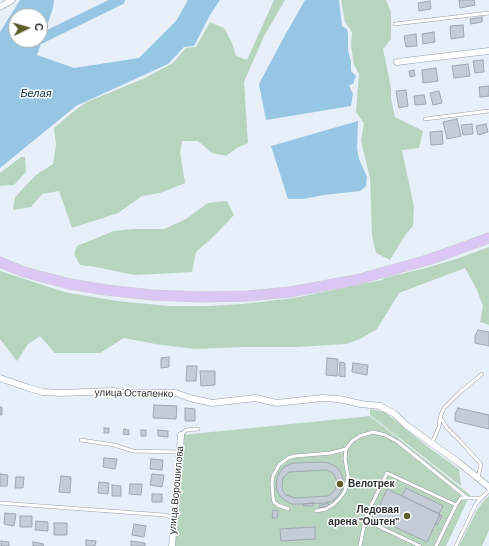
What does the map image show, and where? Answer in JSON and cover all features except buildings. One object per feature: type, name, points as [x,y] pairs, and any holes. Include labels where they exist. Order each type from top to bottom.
[{"type":"main road","points":[[431,259],[462,244],[489,234]]},
{"type":"main road","points":[[431,259],[489,238]]},
{"type":"main road","points":[[0,262],[24,272],[70,284],[106,290],[153,295],[202,297],[247,296],[290,292],[356,280],[431,259],[464,252],[489,243]]},
{"type":"street","points":[[0,7],[12,0]]},
{"type":"street","points":[[397,62],[489,51]]},
{"type":"street","name":"улица Остапенко","points":[[0,378],[13,384],[43,392],[61,393],[113,391],[121,393],[176,393],[212,403],[255,398],[277,403],[322,398],[339,399],[361,404],[380,406],[395,414],[406,425],[458,462],[489,487]]},
{"type":"street","name":"улица Ворошилова","points":[[172,546],[181,435]]},
{"type":"lane","points":[[395,24],[489,13]]},
{"type":"lane","points":[[425,119],[489,111]]},
{"type":"lane","points":[[432,444],[439,427],[440,417],[444,408],[482,374]]},
{"type":"lane","points":[[440,417],[447,428],[481,464],[478,478]]},
{"type":"lane","points":[[181,435],[186,430],[198,429]]},
{"type":"lane","points":[[316,510],[326,508],[334,504],[340,498],[345,491],[348,476],[345,460],[346,449],[352,441],[366,433],[373,432],[385,435],[398,442],[466,497]]},
{"type":"lane","points":[[81,440],[114,445],[133,451],[179,452]]},
{"type":"lane","points":[[288,509],[274,502],[272,482],[273,476],[279,465],[288,458],[295,456],[331,453],[346,449]]},
{"type":"lane","points":[[360,546],[366,516],[387,473],[456,505]]},
{"type":"lane","points":[[456,546],[476,504],[489,491]]},
{"type":"lane","points":[[436,546],[456,505],[461,498],[481,498]]},
{"type":"lane","points":[[0,503],[154,514],[174,518]]},
{"type":"lane","points":[[365,520],[420,546]]},
{"type":"green space","points":[[274,0],[285,0],[264,36],[244,82],[248,143],[237,148],[226,156],[212,153],[198,141],[182,141],[180,152],[185,183],[160,193],[142,196],[118,213],[72,228],[59,191],[42,194],[31,207],[13,210],[15,197],[36,175],[53,164],[56,145],[54,128],[74,111],[87,102],[145,78],[173,63],[186,48],[196,47],[210,22],[224,28],[232,43],[236,56],[247,60]]},
{"type":"green space","points":[[341,0],[386,0],[391,12],[391,39],[383,49],[395,117],[423,131],[419,148],[402,150],[414,207],[413,226],[405,235],[390,260],[376,253],[372,235],[370,178],[361,141],[364,123],[356,112],[359,74],[354,65],[351,46],[352,32],[345,22]]},
{"type":"green space","points":[[21,157],[25,157],[26,172],[14,185],[0,186],[0,173]]},
{"type":"green space","points":[[227,201],[234,215],[196,252],[192,272],[134,275],[80,265],[74,254],[77,246],[114,231],[133,229],[164,229],[186,219],[208,203]]},
{"type":"green space","points":[[489,247],[489,325],[480,322],[483,306],[476,288],[465,268],[399,293],[377,329],[360,339],[346,344],[296,347],[195,349],[124,338],[100,353],[55,353],[40,336],[28,344],[17,361],[0,339],[0,271],[64,292],[117,301],[169,306],[209,306],[294,298],[382,280],[384,278],[456,259]]},
{"type":"green space","points":[[370,409],[385,412],[428,447],[459,469],[461,486],[370,415]]},
{"type":"green space","points":[[370,416],[470,495],[446,546],[174,546],[182,435]]},
{"type":"green space","points":[[489,496],[489,530],[482,546],[459,546],[477,510]]},
{"type":"water","name":"Белая","points":[[20,0],[54,0],[48,23],[48,8],[15,8]]},
{"type":"water","name":"Белая","points":[[188,0],[220,0],[210,15],[194,46],[184,47],[168,64],[76,106],[0,168],[0,32],[8,19],[8,48],[39,48],[37,55],[74,68],[139,58],[176,21]]},
{"type":"water","points":[[305,0],[339,0],[342,26],[347,29],[348,34],[348,51],[351,61],[351,71],[356,76],[353,84],[349,85],[353,94],[351,106],[266,120],[259,84]]},
{"type":"water","points":[[358,121],[357,148],[359,159],[367,177],[366,186],[360,191],[303,199],[288,199],[271,146]]},
{"type":"waterway","name":"Белая","points":[[48,35],[120,0]]},
{"type":"place","name":"Велотрек","points":[[340,484]]},
{"type":"place","name":"Ледовая арена \"Оштен\"","points":[[407,516]]}]
